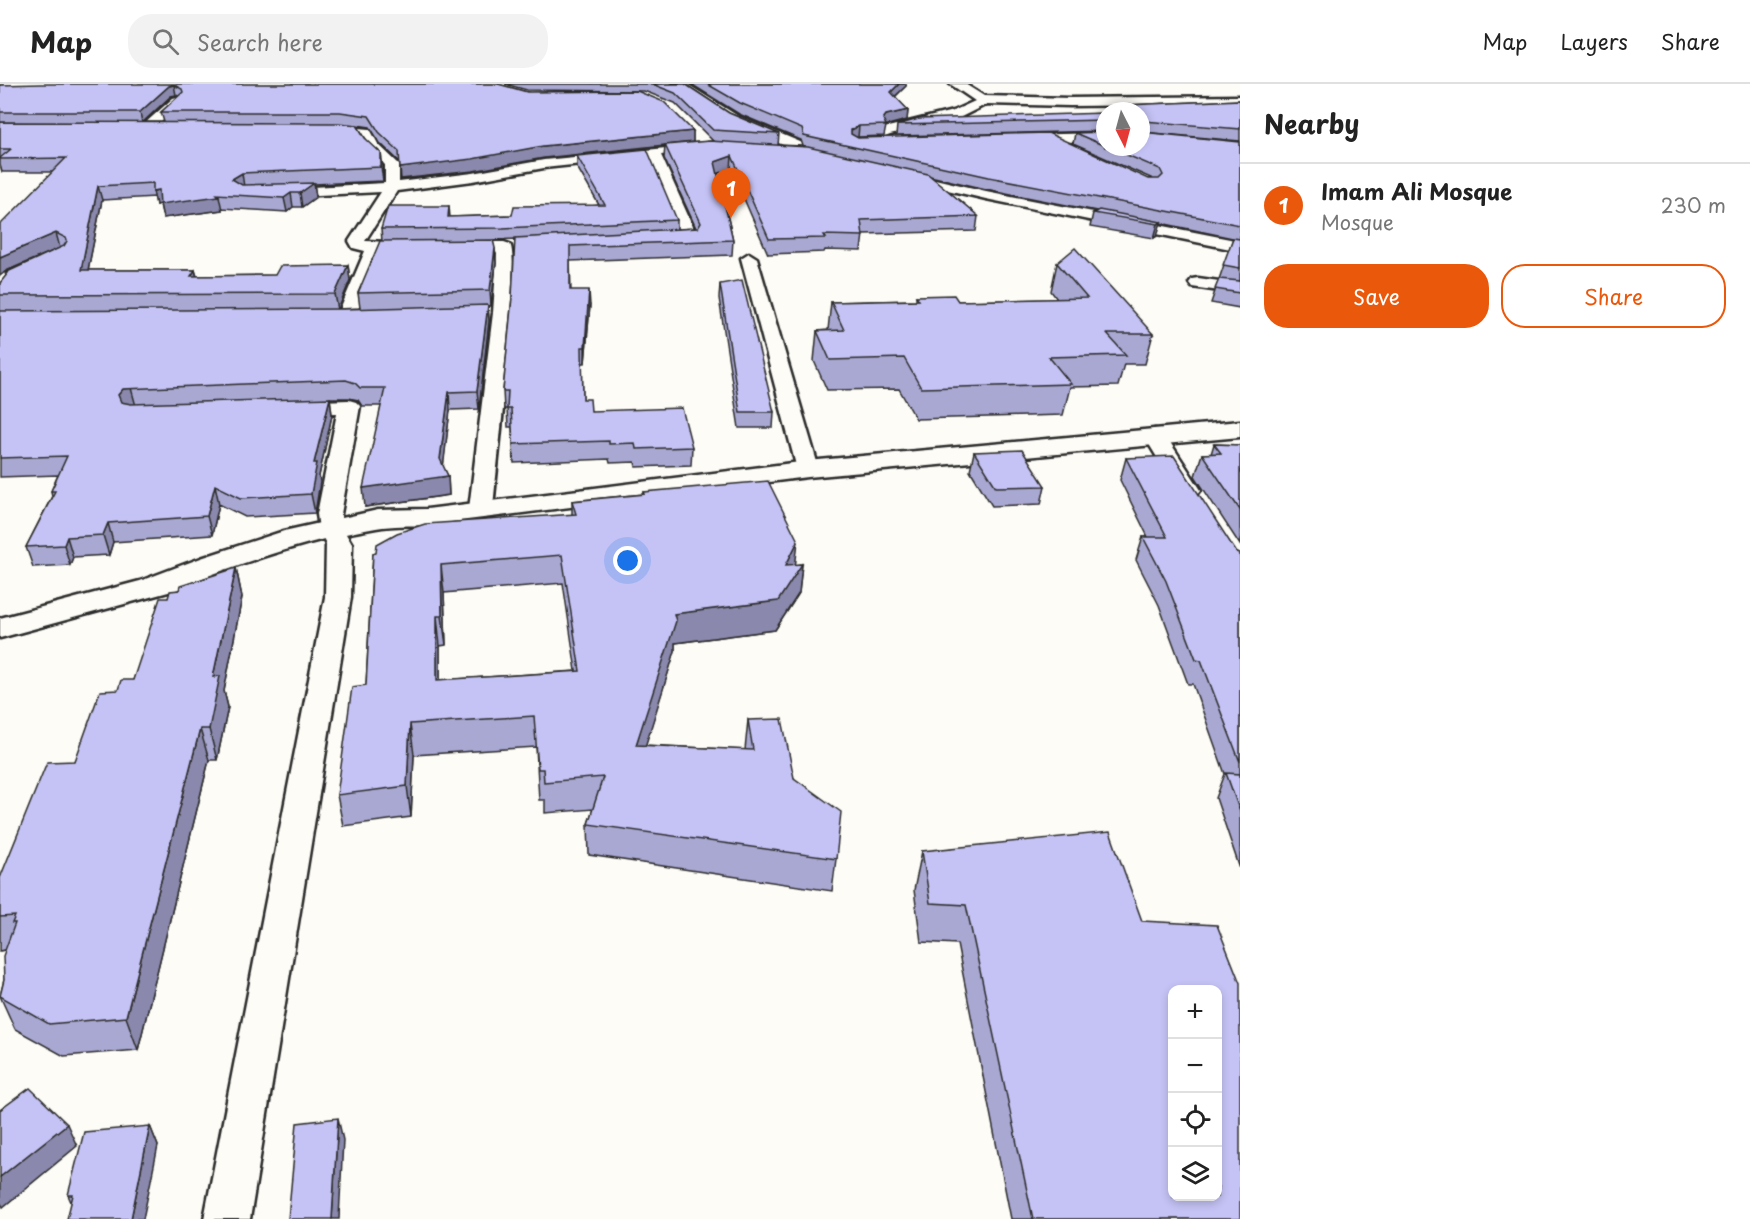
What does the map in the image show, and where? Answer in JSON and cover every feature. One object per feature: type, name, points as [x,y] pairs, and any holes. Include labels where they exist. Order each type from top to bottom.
[{"type":"street","points":[[679,84],[734,119],[820,152]]},
{"type":"street","points":[[957,84],[982,100],[1070,102],[1237,99]]},
{"type":"street","points":[[170,128],[142,129],[177,100]]},
{"type":"street","points":[[773,151],[820,152],[858,143],[885,132],[975,107],[980,105],[982,100]]},
{"type":"street","points":[[945,117],[972,121]]},
{"type":"street","points":[[305,128],[365,132],[373,146],[392,164],[392,187],[357,241],[359,246],[374,248],[510,246],[506,263],[482,509]]},
{"type":"street","points":[[263,194],[392,187],[473,177],[544,164],[713,147],[693,131]]},
{"type":"street","points":[[1010,133],[1041,138],[1096,137]]},
{"type":"street","points":[[1041,138],[1073,152]]},
{"type":"street","points":[[858,143],[897,142]]},
{"type":"street","points":[[647,240],[690,238],[653,152]]},
{"type":"street","points":[[885,171],[997,197],[1240,246]]},
{"type":"street","points":[[346,317],[374,248]]},
{"type":"street","points":[[749,258],[808,469]]},
{"type":"street","points":[[1198,284],[1240,289]]},
{"type":"street","points":[[478,313],[502,313]]},
{"type":"street","points":[[323,318],[370,317]]},
{"type":"street","points":[[227,1219],[339,597],[335,537],[329,514],[349,406],[278,409]]},
{"type":"street","points":[[0,628],[335,537],[427,517],[808,469],[1240,429]]},
{"type":"street","points":[[1155,436],[1204,513]]},
{"type":"building","points":[[498,84],[527,92],[637,91],[664,102],[693,131],[543,146],[472,159],[400,168],[399,151],[379,132],[369,116],[340,112],[161,112],[183,92],[174,85],[169,86],[140,112],[0,112],[0,85]]},
{"type":"building","points":[[652,84],[685,84],[729,113],[779,134],[713,130],[675,93]]},
{"type":"building","points":[[707,84],[899,84],[891,92],[908,110],[886,115],[883,119],[886,125],[859,126],[851,130],[851,134],[858,138],[1048,133],[1148,179],[1159,179],[1163,175],[1160,169],[1129,156],[1150,156],[1150,133],[1240,142],[1240,225],[989,177],[804,136],[802,129],[740,103]]},
{"type":"building","points":[[1240,100],[1240,129],[1150,122],[1150,104]]},
{"type":"building","points":[[1096,113],[1096,120],[897,125],[919,119]]},
{"type":"building","points":[[0,122],[339,123],[357,125],[365,138],[381,153],[381,167],[242,173],[232,179],[242,185],[314,183],[300,193],[291,193],[284,198],[217,194],[219,196],[160,204],[159,190],[153,191],[153,183],[98,186],[81,270],[195,270],[191,276],[275,275],[280,266],[348,265],[335,294],[0,295],[0,283],[8,273],[5,273],[64,246],[67,241],[66,238],[56,233],[0,257],[0,225],[66,158],[0,159],[11,149],[0,149]]},
{"type":"building","points":[[1096,132],[1096,142],[1075,133]]},
{"type":"building","points":[[709,141],[808,147],[928,174],[978,216],[861,220],[863,236],[824,235],[826,238],[769,239],[732,156],[715,162],[733,240],[570,246],[570,290],[589,290],[585,347],[582,347],[583,399],[590,399],[591,411],[682,408],[692,447],[636,449],[635,443],[609,444],[609,441],[513,444],[511,409],[507,409],[508,391],[503,391],[515,238],[698,228],[701,223],[665,145]]},
{"type":"building","points":[[647,149],[677,220],[503,228],[381,229],[388,206],[449,206],[448,217],[512,215],[514,206],[605,205],[577,156]]},
{"type":"building","points":[[1099,210],[1161,222],[1158,224],[1093,213]]},
{"type":"building","points":[[1233,238],[1240,239],[1240,268],[1223,265]]},
{"type":"building","points":[[493,240],[495,248],[490,290],[358,293],[380,241]]},
{"type":"building","points":[[1075,248],[1153,334],[1107,334],[1126,355],[1049,357],[1071,384],[921,388],[904,358],[830,360],[817,331],[844,330],[831,302],[919,300],[916,296],[954,295],[958,301],[1087,298],[1057,263]]},
{"type":"building","points":[[1219,279],[1240,281],[1240,293],[1215,289]]},
{"type":"building","points":[[742,280],[774,412],[740,412],[720,284]]},
{"type":"building","points":[[488,305],[477,391],[449,392],[440,459],[448,476],[363,488],[385,388],[360,388],[355,383],[346,380],[123,389],[118,395],[121,402],[131,404],[330,398],[314,463],[317,463],[311,494],[241,498],[215,485],[207,516],[108,523],[103,535],[67,537],[64,545],[26,547],[55,491],[51,491],[67,456],[0,458],[0,311],[344,309]]},
{"type":"building","points":[[1214,444],[1240,445],[1240,510],[1202,454],[1221,453]]},
{"type":"building","points":[[1022,450],[1045,486],[996,487],[974,452]]},
{"type":"building","points":[[1174,456],[1237,553],[1240,554],[1240,762],[1201,660],[1196,659],[1166,581],[1143,537],[1167,537],[1126,458]]},
{"type":"building","points":[[768,481],[798,541],[786,565],[802,564],[778,601],[674,614],[676,621],[636,745],[753,750],[748,720],[782,719],[794,778],[841,812],[836,859],[588,824],[603,777],[544,782],[543,769],[538,769],[534,716],[410,724],[407,786],[337,795],[352,687],[366,685],[373,553],[376,552],[377,544],[397,533],[425,524],[576,514],[572,501],[645,494],[644,492]],"holes":[[[562,555],[580,671],[437,680],[437,616],[442,616],[441,565]]]},
{"type":"building","points":[[236,568],[213,677],[220,676],[209,729],[200,729],[126,1017],[49,1024],[0,996],[4,980],[3,956],[15,923],[12,923],[15,916],[0,917],[0,878],[47,762],[75,761],[100,691],[118,690],[121,680],[133,680],[160,598],[168,598],[170,591],[179,590],[180,586]]},
{"type":"building","points":[[1226,773],[1240,774],[1240,812]]},
{"type":"building","points":[[1110,832],[1142,921],[1217,925],[1240,983],[1240,1219],[1033,1219],[966,905],[930,903],[922,851]]},
{"type":"building","points":[[30,1088],[67,1124],[0,1177],[0,1110]]},
{"type":"building","points":[[338,1118],[332,1219],[288,1219],[297,1123]]},
{"type":"building","points":[[150,1126],[131,1219],[67,1219],[73,1195],[68,1195],[84,1132]]},
{"type":"place","name":"Imam Ali Mosque","points":[[731,218]]}]
